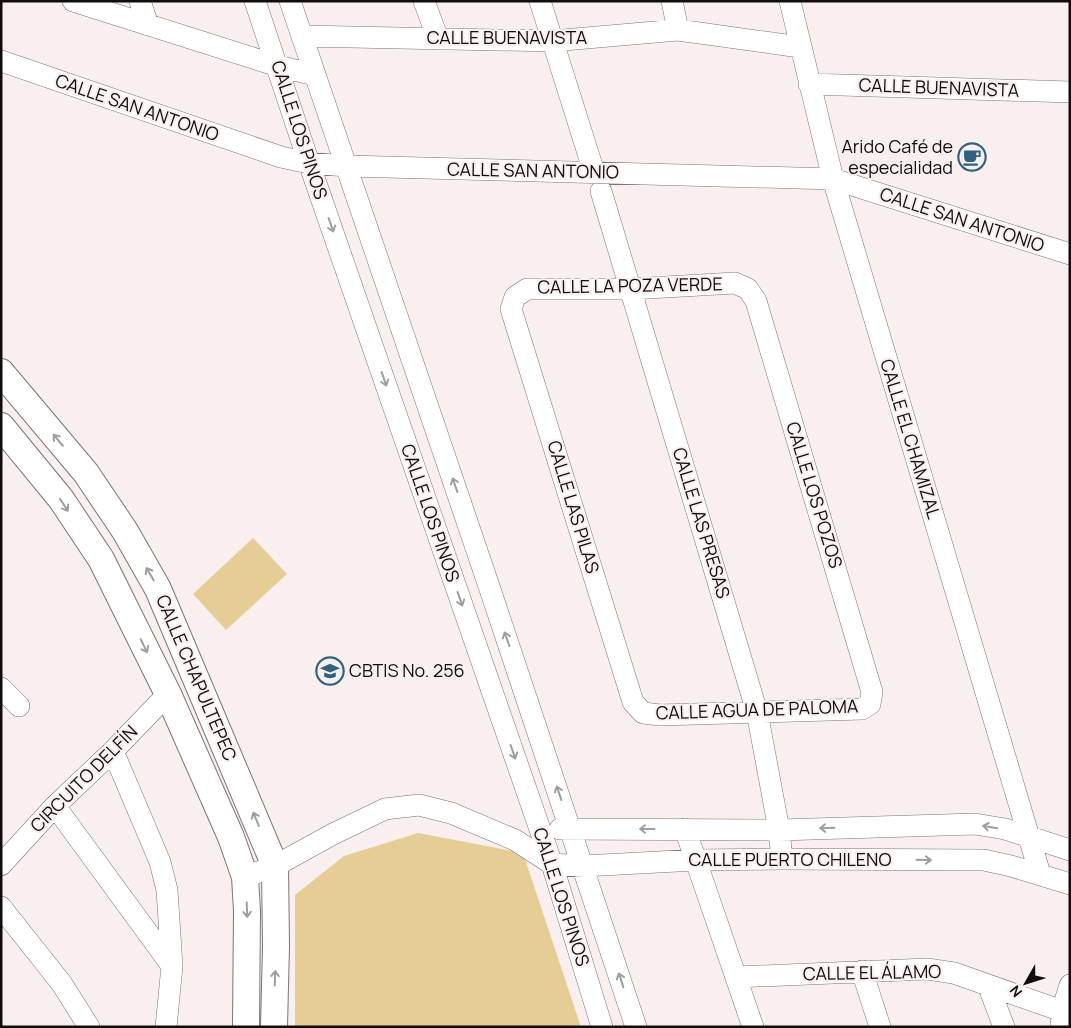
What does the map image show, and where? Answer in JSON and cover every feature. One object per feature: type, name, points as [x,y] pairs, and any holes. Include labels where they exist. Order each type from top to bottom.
[{"type":"street","points":[[73,1],[278,66],[315,75]]},
{"type":"street","points":[[140,1],[148,25]]},
{"type":"street","name":"CALLE LOS PINOS","points":[[255,1],[309,163],[552,864],[602,1027]]},
{"type":"street","name":"CALLE LOS PINOS","points":[[290,1],[348,166],[572,830],[636,1027]]},
{"type":"street","points":[[424,1],[438,39]]},
{"type":"street","name":"CALLE LAS PRESAS","points":[[540,1],[631,290],[758,712],[779,830],[782,858]]},
{"type":"street","points":[[672,1],[678,30]]},
{"type":"street","name":"CALLE EL CHAMIZAL","points":[[790,1],[833,179],[1040,874]]},
{"type":"street","name":"CALLE BUENAVISTA","points":[[302,36],[552,41],[678,30],[800,47]]},
{"type":"street","name":"CALLE SAN ANTONIO","points":[[1,61],[290,160],[348,166],[597,182],[833,179],[1070,254]]},
{"type":"street","name":"CALLE BUENAVISTA","points":[[809,84],[1070,92]]},
{"type":"street","name":"CALLE LA POZA VERDE","points":[[515,297],[527,289],[631,290],[735,283],[748,289]]},
{"type":"street","name":"CALLE LOS POZOS","points":[[748,289],[756,301],[872,692],[870,704]]},
{"type":"street","name":"CALLE LAS PILAS","points":[[515,297],[512,309],[532,375],[633,702],[643,712]]},
{"type":"street","name":"CALLE CHAPULTEPEC","points":[[1,372],[86,473],[126,531],[158,589],[275,866],[274,1027]]},
{"type":"street","name":"CALLE CHAPULTEPEC","points":[[1,426],[61,499],[101,560],[168,694],[231,836],[245,877],[247,911],[246,1027]]},
{"type":"street","points":[[1,688],[19,706]]},
{"type":"street","name":"CIRCUITO DELFÍN","points":[[1,866],[55,806],[113,751],[168,694]]},
{"type":"street","name":"CALLE AGUA DE PALOMA","points":[[643,712],[660,715],[862,709],[870,704]]},
{"type":"street","points":[[113,751],[160,862],[167,890],[172,966],[166,1027]]},
{"type":"street","name":"CALLE PUERTO CHILENO","points":[[245,877],[275,866],[332,834],[385,810],[419,805],[451,813],[515,840],[552,864],[583,866],[782,858],[984,860],[1040,874],[1070,884]]},
{"type":"street","points":[[55,806],[172,966]]},
{"type":"street","name":"CALLE PUERTO CHILENO","points":[[539,828],[572,830],[779,830],[975,824],[1005,829],[1070,850]]},
{"type":"street","points":[[515,840],[539,828]]},
{"type":"street","points":[[685,829],[753,1027]]},
{"type":"street","points":[[1,906],[62,984],[89,1027]]},
{"type":"street","name":"CALLE EL ÁLAMO","points":[[736,977],[927,969],[954,973],[988,985],[1061,1019]]},
{"type":"street","points":[[862,971],[880,1027]]},
{"type":"street","points":[[988,985],[1004,1027]]},
{"type":"street","points":[[1061,1019],[1070,985]]},
{"type":"shaded area","points":[[253,538],[287,574],[226,630],[193,594]]},
{"type":"shaded area","points":[[418,833],[523,853],[581,1027],[295,1027],[295,895],[344,856]]},
{"type":"place","name":"Arido Café de especialidad","points":[[972,157]]},
{"type":"place","name":"CBTIS No. 256","points":[[330,671]]}]
